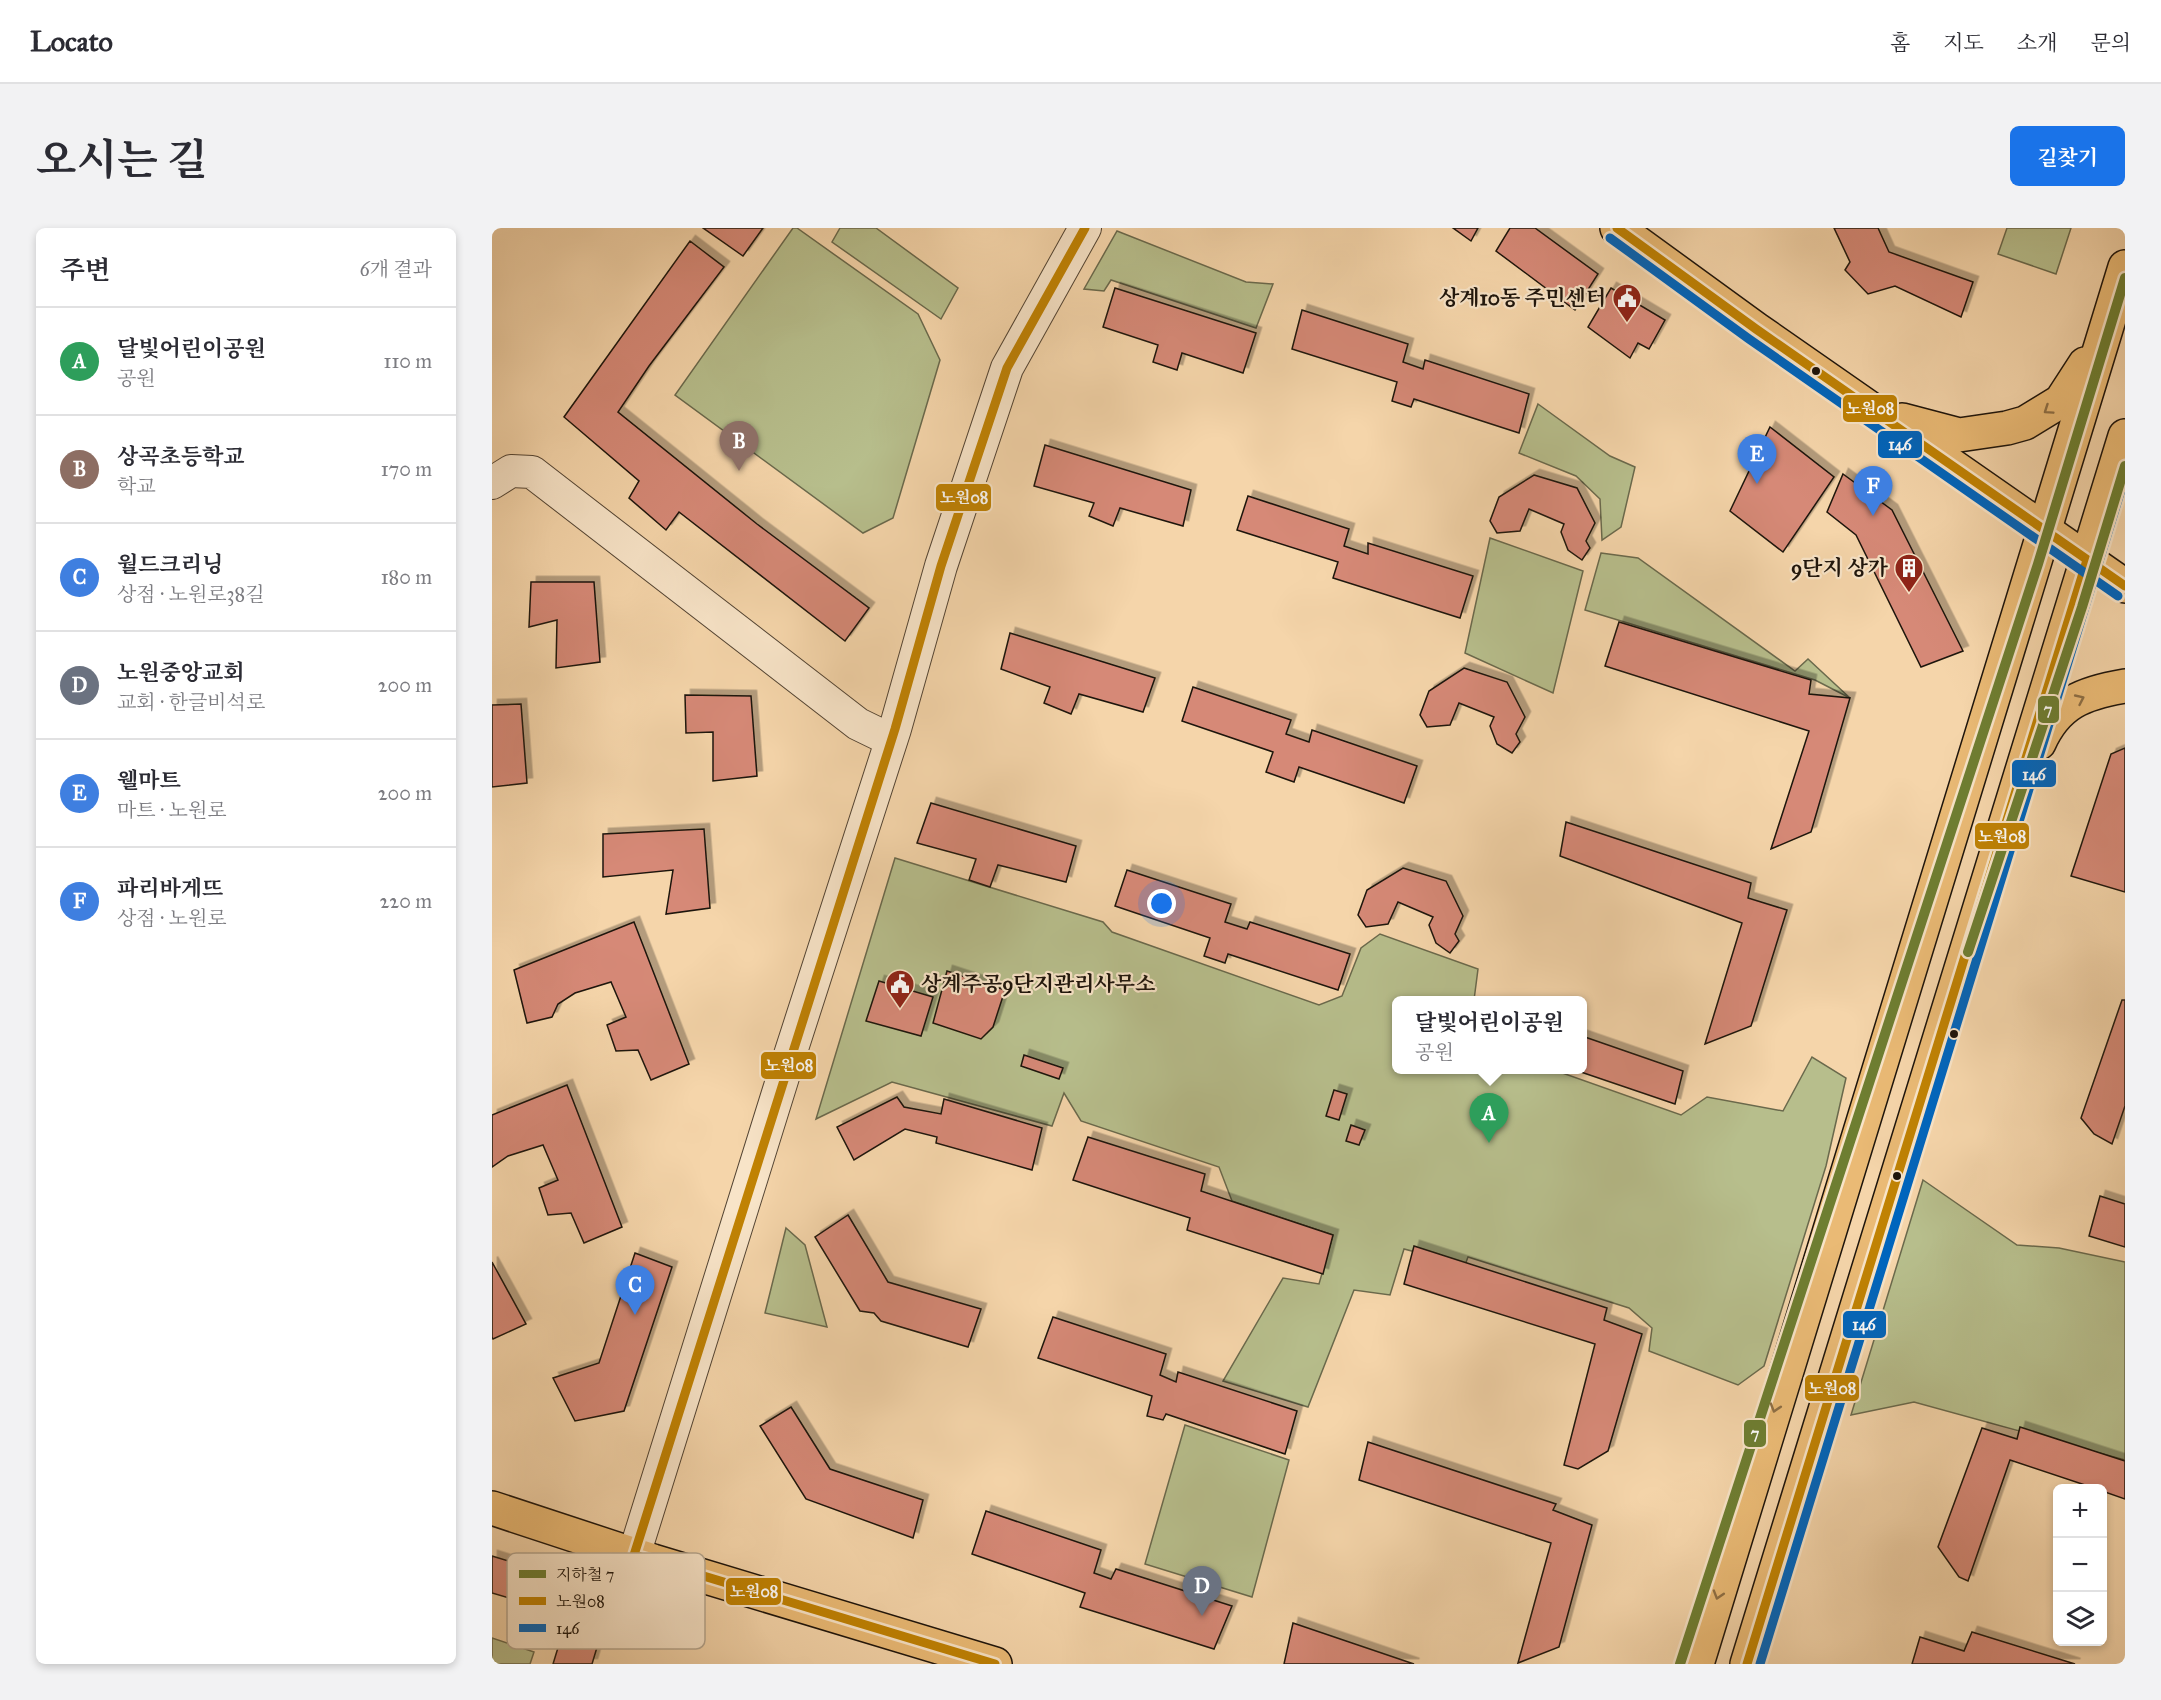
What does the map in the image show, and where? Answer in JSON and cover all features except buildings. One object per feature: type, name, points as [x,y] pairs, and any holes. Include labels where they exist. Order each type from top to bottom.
[{"type":"main road","points":[[1617,228],[2125,586]]},
{"type":"main road","points":[[1697,1664],[2125,267]]},
{"type":"main road","points":[[1871,409],[1932,430],[1959,435],[2025,423],[2061,401],[2106,329]]},
{"type":"main road","points":[[1747,1664],[2006,816],[2125,436]]},
{"type":"main road","points":[[2006,816],[2044,732],[2060,710],[2087,695],[2125,686]]},
{"type":"main road","points":[[492,1508],[625,1553]]},
{"type":"main road","points":[[705,1577],[995,1664]]},
{"type":"street","points":[[635,1553],[788,1061],[891,740],[941,566],[1007,368],[1085,228]]},
{"type":"street","points":[[492,483],[511,471],[532,472],[858,724],[891,740]]},
{"type":"green space","points":[[793,228],[797,228],[918,314],[940,360],[893,518],[863,533],[675,395]]},
{"type":"green space","points":[[840,228],[876,228],[958,288],[941,319],[832,242]]},
{"type":"green space","points":[[2007,228],[2071,228],[2056,274],[1998,254]]},
{"type":"green space","points":[[1117,231],[1246,282],[1273,284],[1256,328],[1111,280],[1104,291],[1084,289]]},
{"type":"green space","points":[[1538,404],[1610,456],[1635,467],[1621,527],[1602,540],[1600,499],[1576,476],[1519,453]]},
{"type":"green space","points":[[1490,538],[1583,571],[1553,693],[1465,653]]},
{"type":"green space","points":[[1601,553],[1638,558],[1795,671],[1808,659],[1850,698],[1815,680],[1585,610]]},
{"type":"green space","points":[[895,858],[1103,922],[1112,932],[1319,1005],[1342,996],[1361,948],[1380,934],[1478,969],[1475,996],[1392,996],[1392,1074],[1565,1074],[1681,1115],[1707,1097],[1783,1111],[1812,1057],[1846,1078],[1826,1166],[1764,1366],[1738,1385],[1649,1351],[1652,1328],[1629,1308],[1468,1257],[1465,1265],[1404,1249],[1390,1295],[1354,1290],[1308,1407],[1223,1381],[1283,1278],[1319,1284],[1333,1235],[1232,1201],[1219,1167],[1081,1121],[1064,1093],[1052,1126],[892,1082],[816,1119]]},
{"type":"green space","points":[[1923,1180],[2017,1245],[2059,1248],[2125,1262],[2125,1460],[1914,1402],[1851,1415]]},
{"type":"green space","points":[[786,1228],[805,1245],[827,1327],[765,1313]]},
{"type":"green space","points":[[1185,1425],[1289,1460],[1252,1597],[1145,1564]]},
{"type":"green space","points":[[492,1638],[507,1643],[507,1649],[525,1649],[534,1652],[530,1664],[492,1664]]},
{"type":"metro line","name":"7","points":[[1680,1664],[2038,564],[2125,278]]},
{"type":"metro line","name":"7","points":[[1968,952],[2082,607],[2125,466]]},
{"type":"transit line","name":"노원08","points":[[635,1553],[895,729],[941,566],[1007,368],[1085,228]]},
{"type":"transit line","name":"노원08","points":[[1617,228],[1756,329],[2125,586]]},
{"type":"transit line","name":"146","points":[[1610,238],[1749,339],[2118,596]]},
{"type":"transit line","name":"146","points":[[1760,1664],[2125,477]]},
{"type":"transit line","name":"노원08","points":[[1747,1664],[2087,560]]},
{"type":"transit line","name":"노원08","points":[[705,1576],[995,1664]]},
{"type":"place","name":"상계10동 주민센터","points":[[1627,324]]},
{"type":"place","name":"상곡초등학교","points":[[739,471]]},
{"type":"place","name":"웰마트","points":[[1757,484]]},
{"type":"place","name":"파리바게뜨","points":[[1873,516]]},
{"type":"place","name":"9단지 상가","points":[[1909,594]]},
{"type":"place","name":"상계주공9단지관리사무소","points":[[900,1010]]},
{"type":"place","name":"달빛어린이공원","points":[[1489,1143]]},
{"type":"place","name":"월드크리닝","points":[[635,1315]]},
{"type":"place","name":"노원중앙교회","points":[[1202,1616]]}]
